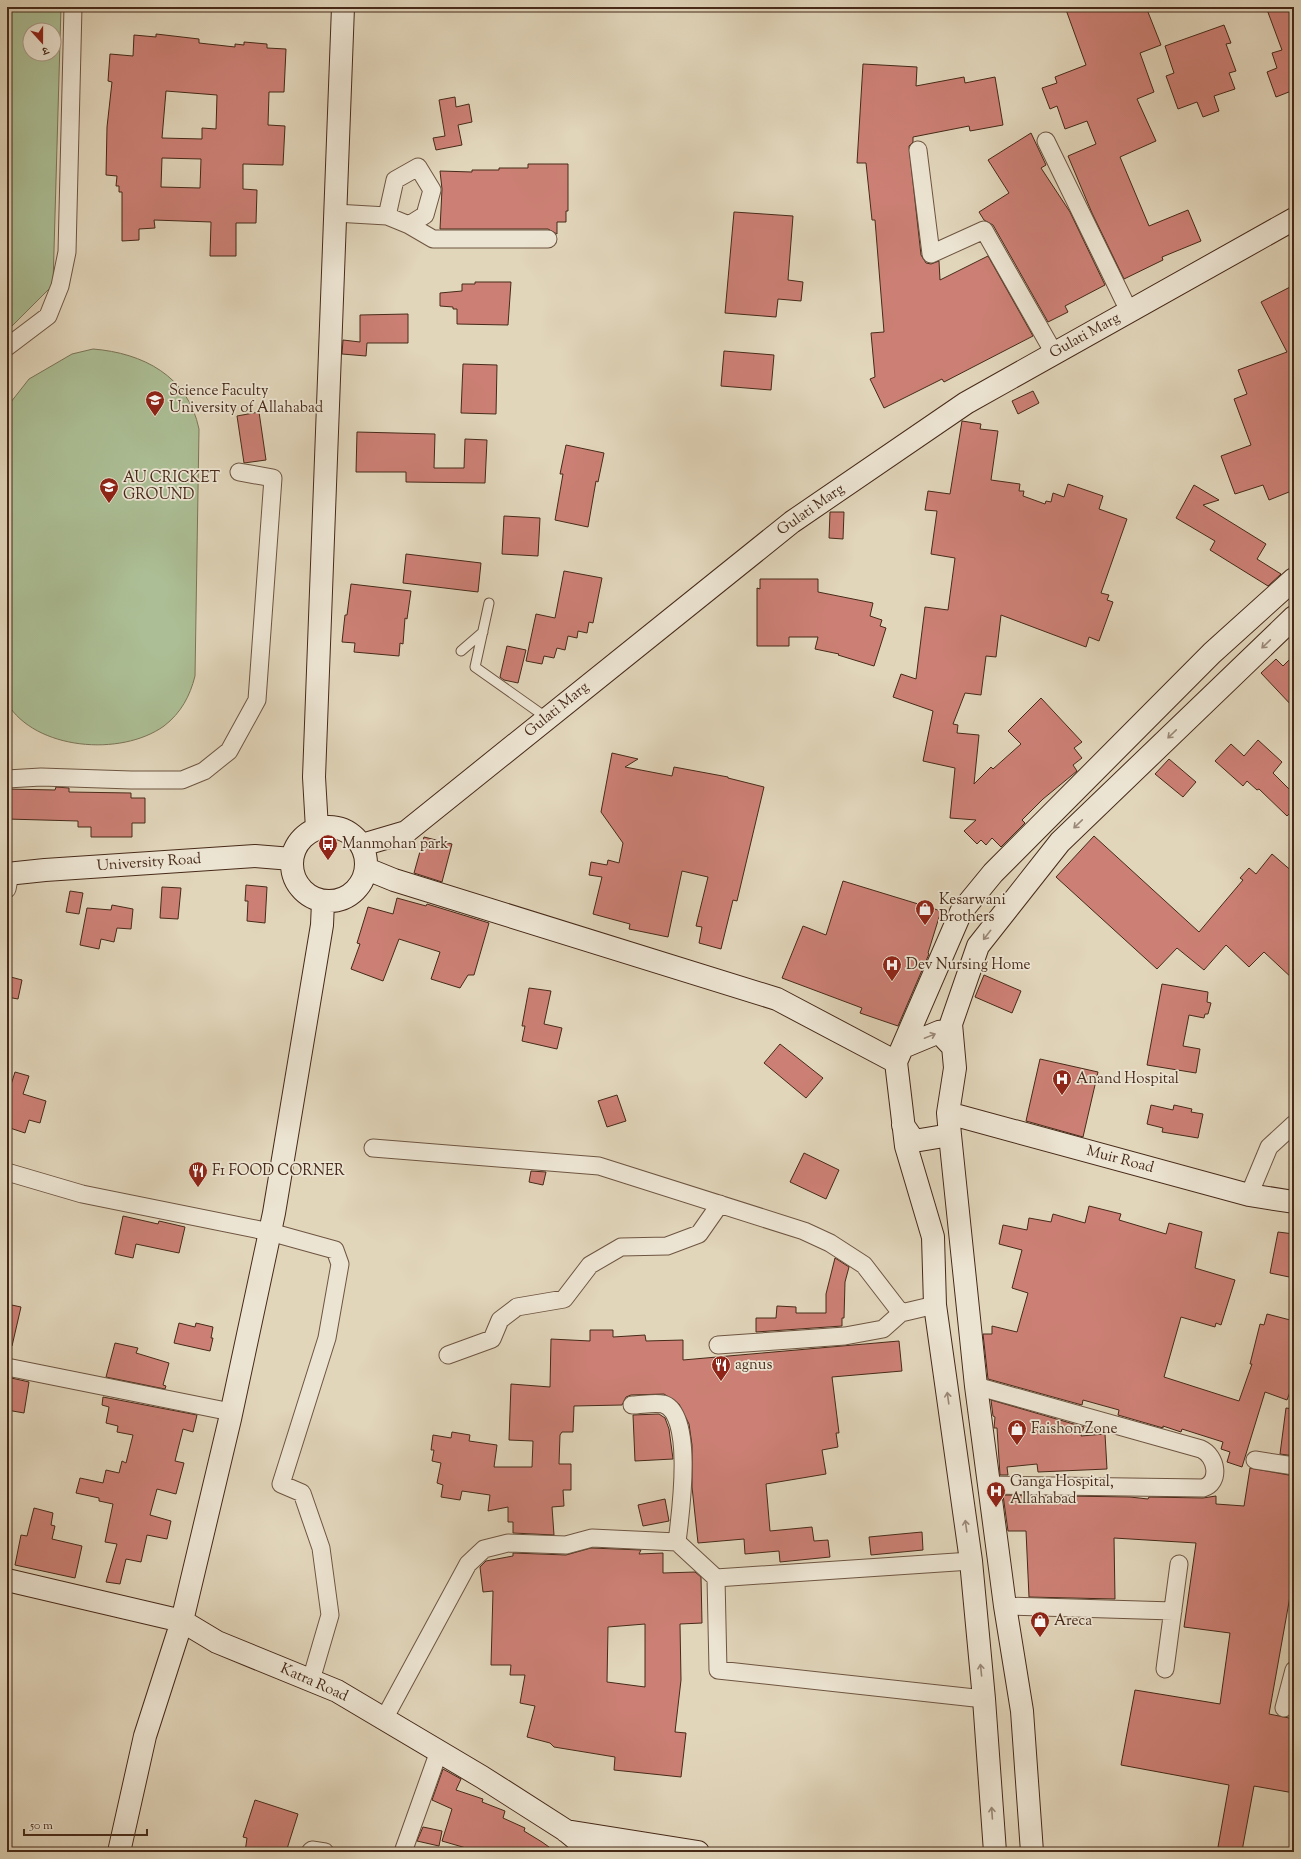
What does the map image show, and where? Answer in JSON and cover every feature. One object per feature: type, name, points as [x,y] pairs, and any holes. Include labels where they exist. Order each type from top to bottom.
[{"type":"main road","points":[[317,829],[314,777],[343,7]]},
{"type":"main road","name":"Gulati Marg","points":[[362,846],[406,832],[792,522],[966,403],[1294,218]]},
{"type":"main road","points":[[995,1852],[984,1699],[971,1561],[935,1305],[933,1237],[906,1146],[903,1125],[900,1055],[961,912],[989,879],[1212,653],[1294,579]]},
{"type":"main road","points":[[1032,1852],[1022,1711],[1005,1606],[976,1386],[950,1135],[948,1112],[955,1068],[951,1024],[978,946],[1055,848],[1294,617]]},
{"type":"main road","points":[[330,826],[342,829],[354,836],[362,846],[366,857],[367,869],[362,884],[352,895],[338,901],[323,902],[309,897],[298,887],[292,873],[292,859],[300,840],[317,829],[330,826]]},
{"type":"main road","name":"University Road","points":[[8,879],[45,870],[256,856],[292,859]]},
{"type":"main road","points":[[367,869],[394,880],[777,999],[900,1055]]},
{"type":"main road","points":[[119,1852],[145,1736],[182,1621],[231,1412],[270,1232],[320,933],[323,902]]},
{"type":"main road","points":[[900,1055],[939,1032],[953,1047]]},
{"type":"main road","name":"Muir Road","points":[[948,1112],[1249,1195],[1294,1202]]},
{"type":"main road","points":[[903,1125],[914,1141],[950,1135]]},
{"type":"main road","name":"Katra Road","points":[[7,1580],[182,1621],[217,1642],[337,1691],[482,1777],[565,1830],[592,1852]]},
{"type":"main road","points":[[565,1830],[698,1852]]},
{"type":"street","points":[[7,347],[48,316],[60,286],[67,252],[73,7]]},
{"type":"street","points":[[1046,142],[1129,311]]},
{"type":"street","points":[[918,150],[931,254],[984,230],[1054,353]]},
{"type":"street","points":[[387,216],[395,180],[418,167],[432,190],[425,215],[409,225]]},
{"type":"street","points":[[335,213],[387,216],[409,225],[433,239],[548,239]]},
{"type":"street","points":[[7,779],[41,777],[182,780],[204,771],[229,751],[257,700],[273,478],[239,472]]},
{"type":"street","points":[[1249,1195],[1269,1147],[1294,1124]]},
{"type":"street","points":[[373,1148],[599,1166],[804,1230],[830,1243],[864,1265],[901,1313]]},
{"type":"street","points":[[7,1172],[82,1194],[270,1232],[335,1250],[340,1264],[327,1338],[281,1484],[302,1494],[321,1548],[330,1615],[311,1680]]},
{"type":"street","points":[[448,1356],[492,1339],[500,1320],[517,1307],[564,1299],[590,1265],[620,1247],[667,1246],[699,1234],[720,1204]]},
{"type":"street","points":[[718,1345],[853,1334],[883,1329],[901,1313],[935,1305]]},
{"type":"street","points":[[7,1367],[231,1412]]},
{"type":"street","points":[[976,1386],[1201,1449],[1207,1452],[1214,1461],[1214,1479],[1208,1487],[1203,1488],[989,1485]]},
{"type":"street","points":[[632,1405],[663,1404],[672,1411],[678,1420],[682,1451],[682,1495],[677,1542]]},
{"type":"street","points":[[1255,1460],[1294,1466]]},
{"type":"street","points":[[384,1719],[468,1564],[484,1549],[508,1543],[566,1545],[592,1538],[677,1542],[716,1578],[718,1670],[984,1699]]},
{"type":"street","points":[[716,1578],[971,1561]]},
{"type":"street","points":[[1165,1669],[1179,1564]]},
{"type":"street","points":[[1005,1606],[1173,1611]]},
{"type":"street","points":[[1284,1708],[1294,1670]]},
{"type":"street","points":[[403,1852],[439,1752]]},
{"type":"street","points":[[310,1852],[312,1850],[325,1852]]},
{"type":"lane","points":[[489,603],[475,667],[548,718]]},
{"type":"lane","points":[[462,651],[482,632]]},
{"type":"green space","points":[[7,7],[61,7],[61,22],[22,22],[22,62],[59,62],[53,285],[7,331]]},
{"type":"green space","points":[[93,349],[111,351],[129,356],[146,362],[161,371],[174,381],[185,395],[193,411],[199,429],[195,676],[193,683],[180,710],[164,726],[146,736],[125,742],[103,745],[80,744],[58,739],[37,731],[20,719],[7,703],[7,407],[29,379],[72,354]]},
{"type":"building","points":[[1065,7],[1146,7],[1161,45],[1140,53],[1154,92],[1137,99],[1156,141],[1120,157],[1149,226],[1188,210],[1201,241],[1162,257],[1163,260],[1124,279],[1092,213],[1068,156],[1096,144],[1087,121],[1065,129],[1057,106],[1050,109],[1042,88],[1057,83],[1055,77],[1086,65]]},
{"type":"building","points":[[1266,7],[1294,7],[1294,90],[1276,97],[1267,72],[1277,68],[1272,53],[1282,50]]},
{"type":"building","points":[[1224,25],[1231,43],[1226,44],[1236,71],[1229,73],[1235,89],[1214,96],[1219,111],[1203,117],[1197,102],[1178,109],[1166,76],[1174,73],[1165,46]]},
{"type":"building","points":[[156,34],[199,39],[199,43],[235,47],[235,44],[244,45],[244,42],[267,44],[267,48],[286,49],[284,92],[269,92],[268,125],[285,126],[283,165],[243,164],[243,189],[257,190],[256,223],[236,223],[236,256],[210,256],[211,222],[154,220],[155,228],[139,229],[139,240],[122,241],[122,192],[119,192],[119,186],[116,186],[117,176],[106,175],[107,127],[112,82],[108,81],[110,54],[133,56],[134,35],[156,37]],"holes":[[[166,91],[217,95],[216,129],[202,128],[202,139],[162,138]],[[162,158],[201,159],[200,188],[161,187]]]},
{"type":"building","points":[[863,64],[917,67],[916,86],[964,77],[965,83],[995,77],[1003,125],[970,131],[969,126],[913,137],[913,142],[909,146],[921,255],[926,263],[931,264],[939,261],[940,280],[988,256],[1033,336],[944,382],[942,379],[884,408],[870,379],[875,377],[871,333],[884,332],[875,220],[872,220],[866,163],[857,163]]},
{"type":"building","points":[[455,97],[456,107],[469,104],[472,122],[458,125],[462,145],[436,150],[433,138],[445,136],[439,100]]},
{"type":"building","points":[[1031,133],[1046,165],[1041,168],[1070,212],[1105,285],[1065,306],[1068,312],[1048,322],[993,225],[984,220],[979,212],[1009,193],[988,160]]},
{"type":"building","points":[[528,164],[568,164],[568,211],[566,211],[566,222],[557,222],[557,234],[548,229],[440,229],[442,189],[440,171],[472,172],[472,170],[499,170],[499,168],[528,168]]},
{"type":"building","points":[[734,212],[793,216],[788,280],[803,282],[801,301],[778,299],[776,317],[725,313]]},
{"type":"building","points":[[475,282],[511,282],[508,325],[457,324],[457,309],[453,309],[453,307],[440,306],[440,293],[462,291],[462,284],[475,284]]},
{"type":"building","points":[[1294,285],[1294,490],[1269,500],[1263,485],[1235,494],[1221,456],[1251,445],[1234,399],[1247,394],[1238,370],[1287,352],[1261,302]]},
{"type":"building","points":[[408,314],[408,343],[367,343],[366,356],[342,354],[343,340],[360,342],[360,315]]},
{"type":"building","points":[[724,351],[774,355],[771,390],[721,386]]},
{"type":"building","points":[[463,364],[497,365],[496,414],[461,413]]},
{"type":"building","points":[[1033,391],[1039,403],[1018,414],[1012,401]]},
{"type":"building","points":[[259,412],[266,460],[244,463],[237,416]]},
{"type":"building","points":[[962,421],[981,424],[980,429],[998,431],[991,480],[1020,484],[1019,491],[1024,491],[1023,496],[1045,504],[1046,501],[1051,502],[1053,493],[1064,497],[1068,484],[1103,496],[1099,509],[1127,519],[1101,593],[1109,595],[1107,600],[1113,602],[1099,641],[1089,637],[1086,647],[1001,615],[996,657],[986,656],[981,695],[965,693],[953,724],[958,725],[957,733],[979,735],[974,784],[991,767],[993,769],[1021,744],[1008,731],[1041,698],[1082,742],[1074,748],[1082,758],[1073,765],[1077,771],[1043,799],[1022,820],[1025,823],[1001,847],[992,838],[986,845],[981,840],[977,844],[964,831],[976,820],[950,818],[955,768],[923,761],[933,711],[893,697],[901,674],[916,679],[925,607],[948,610],[955,558],[931,554],[937,511],[925,510],[928,491],[950,494]]},
{"type":"building","points":[[357,432],[435,434],[434,468],[464,468],[465,439],[487,440],[485,483],[406,482],[406,472],[356,472]]},
{"type":"building","points":[[566,445],[604,453],[598,482],[596,481],[588,527],[555,520],[563,474],[560,474]]},
{"type":"building","points":[[1194,485],[1219,500],[1203,505],[1266,544],[1257,559],[1281,574],[1268,586],[1210,550],[1215,541],[1176,518]]},
{"type":"building","points":[[830,512],[844,512],[843,539],[829,538]]},
{"type":"building","points":[[504,516],[540,518],[538,556],[502,554]]},
{"type":"building","points":[[406,554],[481,563],[478,592],[403,583]]},
{"type":"building","points":[[564,571],[602,578],[593,623],[589,622],[587,633],[578,631],[577,638],[568,636],[565,650],[557,648],[554,658],[544,656],[542,664],[526,661],[536,614],[555,618]]},
{"type":"building","points":[[760,579],[818,579],[818,592],[873,603],[870,616],[882,620],[880,626],[886,628],[874,666],[838,655],[839,654],[815,649],[818,637],[789,637],[789,646],[757,646],[757,588],[760,589]]},
{"type":"building","points":[[351,584],[411,591],[407,619],[405,618],[403,644],[400,643],[399,656],[354,652],[355,643],[342,642]]},
{"type":"building","points":[[507,646],[526,650],[518,683],[504,680],[500,677]]},
{"type":"building","points":[[1294,655],[1294,708],[1261,673],[1276,659],[1283,666]]},
{"type":"building","points":[[1258,740],[1282,762],[1273,773],[1294,794],[1294,809],[1287,816],[1259,789],[1257,790],[1247,781],[1243,786],[1215,761],[1231,744],[1244,756]]},
{"type":"building","points":[[612,753],[638,759],[625,767],[672,776],[674,767],[728,777],[764,787],[737,901],[733,900],[721,949],[699,943],[702,927],[696,926],[708,877],[682,871],[668,937],[629,929],[630,924],[593,914],[602,877],[589,875],[591,862],[607,865],[608,860],[619,863],[623,843],[601,812]]},
{"type":"building","points":[[1169,759],[1196,782],[1183,797],[1155,774]]},
{"type":"building","points":[[56,787],[69,788],[69,792],[131,793],[131,798],[145,798],[145,823],[132,823],[132,837],[91,837],[91,827],[78,827],[78,821],[7,819],[7,789],[55,790]]},
{"type":"building","points":[[1094,836],[1199,932],[1243,880],[1240,878],[1249,868],[1256,874],[1272,854],[1294,873],[1294,980],[1264,952],[1249,967],[1226,945],[1204,970],[1177,948],[1157,969],[1056,877]]},
{"type":"building","points":[[424,837],[452,844],[442,882],[414,873]]},
{"type":"building","points":[[843,881],[941,911],[928,953],[929,954],[898,1026],[860,1013],[862,1008],[782,978],[803,926],[826,935]]},
{"type":"building","points":[[246,885],[267,887],[265,923],[247,921],[248,901],[245,901]]},
{"type":"building","points":[[162,887],[181,888],[178,919],[160,918]]},
{"type":"building","points":[[70,891],[83,893],[79,914],[66,912]]},
{"type":"building","points":[[397,898],[426,906],[427,904],[489,923],[474,975],[468,975],[460,988],[431,979],[440,952],[399,939],[383,981],[351,969],[360,944],[357,943],[368,907],[393,914]]},
{"type":"building","points":[[112,905],[133,909],[131,929],[117,928],[114,942],[101,939],[99,949],[80,945],[87,908],[111,910]]},
{"type":"building","points":[[984,975],[1021,991],[1012,1013],[975,997]]},
{"type":"building","points":[[7,976],[22,980],[18,999],[7,997]]},
{"type":"building","points":[[1162,984],[1208,992],[1207,1002],[1211,1003],[1208,1014],[1205,1014],[1204,1018],[1189,1015],[1183,1046],[1200,1049],[1196,1073],[1147,1065]]},
{"type":"building","points":[[529,988],[551,991],[544,1024],[562,1028],[557,1049],[522,1041],[525,1026],[522,1026]]},
{"type":"building","points":[[780,1044],[823,1078],[806,1098],[764,1063]]},
{"type":"building","points":[[1040,1059],[1098,1072],[1083,1137],[1026,1121]]},
{"type":"building","points":[[15,1072],[29,1076],[23,1094],[46,1101],[40,1123],[29,1120],[25,1133],[7,1127],[7,1090],[9,1091]]},
{"type":"building","points":[[617,1095],[626,1121],[607,1127],[598,1101]]},
{"type":"building","points":[[1151,1105],[1173,1110],[1174,1105],[1192,1109],[1191,1112],[1203,1114],[1198,1138],[1162,1132],[1163,1128],[1147,1124]]},
{"type":"building","points":[[804,1153],[839,1170],[826,1199],[790,1182]]},
{"type":"building","points":[[531,1171],[546,1172],[543,1185],[529,1182]]},
{"type":"building","points":[[1089,1206],[1121,1214],[1119,1220],[1166,1234],[1169,1223],[1202,1232],[1195,1268],[1235,1280],[1221,1325],[1216,1323],[1215,1327],[1181,1317],[1164,1377],[1239,1401],[1252,1364],[1250,1364],[1260,1324],[1264,1325],[1267,1314],[1294,1321],[1294,1381],[1287,1400],[1265,1392],[1242,1467],[1227,1462],[1230,1452],[1221,1449],[1223,1442],[1182,1429],[1181,1432],[1118,1415],[1119,1410],[1083,1400],[1082,1405],[988,1379],[983,1334],[992,1334],[992,1326],[1017,1332],[1028,1293],[1012,1288],[1022,1250],[999,1244],[1003,1225],[1027,1230],[1029,1218],[1051,1222],[1053,1214],[1085,1223]]},
{"type":"building","points":[[123,1216],[158,1224],[159,1221],[185,1227],[179,1253],[136,1244],[133,1258],[115,1254]]},
{"type":"building","points":[[1278,1232],[1294,1234],[1294,1278],[1270,1273]]},
{"type":"building","points":[[835,1258],[849,1267],[845,1282],[844,1318],[842,1318],[842,1326],[756,1332],[756,1318],[776,1318],[777,1306],[796,1307],[796,1313],[826,1313],[826,1294]]},
{"type":"building","points":[[7,1304],[21,1307],[12,1346],[7,1346]]},
{"type":"building","points":[[179,1323],[195,1327],[196,1323],[213,1327],[211,1338],[213,1338],[210,1351],[174,1343]]},
{"type":"building","points":[[590,1330],[613,1330],[613,1337],[645,1335],[646,1341],[683,1340],[683,1360],[899,1341],[902,1371],[832,1377],[839,1433],[836,1433],[838,1447],[822,1450],[826,1474],[766,1484],[770,1531],[812,1527],[814,1541],[828,1540],[830,1557],[780,1562],[779,1551],[745,1554],[744,1539],[698,1543],[692,1487],[692,1445],[689,1424],[679,1404],[664,1394],[631,1395],[626,1397],[622,1405],[574,1406],[573,1432],[562,1432],[560,1435],[559,1464],[571,1464],[571,1490],[563,1490],[564,1506],[552,1507],[554,1535],[513,1533],[513,1522],[508,1522],[508,1507],[488,1511],[490,1495],[462,1491],[460,1500],[441,1497],[443,1485],[437,1483],[441,1463],[432,1461],[434,1450],[431,1450],[433,1435],[451,1438],[452,1432],[470,1435],[469,1441],[497,1445],[494,1467],[532,1467],[533,1441],[509,1440],[511,1384],[550,1387],[551,1339],[590,1341]]},
{"type":"building","points":[[115,1343],[138,1348],[136,1353],[169,1363],[163,1385],[166,1386],[165,1389],[106,1377]]},
{"type":"building","points":[[7,1377],[29,1382],[24,1413],[7,1410]]},
{"type":"building","points":[[103,1397],[197,1415],[193,1432],[183,1429],[175,1461],[184,1463],[176,1494],[157,1489],[150,1515],[171,1521],[167,1539],[147,1535],[141,1562],[126,1559],[120,1584],[106,1582],[117,1544],[105,1542],[113,1504],[99,1501],[99,1498],[76,1493],[80,1478],[103,1483],[106,1470],[119,1473],[122,1461],[126,1463],[133,1435],[117,1432],[118,1426],[106,1423],[109,1407],[102,1405]]},
{"type":"building","points":[[991,1400],[1084,1427],[1081,1436],[1105,1434],[1107,1469],[1038,1472],[1037,1464],[1007,1467],[1008,1475],[1000,1475],[997,1428],[994,1428],[995,1417],[993,1416]]},
{"type":"building","points":[[1286,1408],[1294,1409],[1294,1456],[1280,1454]]},
{"type":"building","points":[[659,1414],[665,1418],[669,1429],[673,1459],[635,1461],[633,1415]]},
{"type":"building","points":[[1250,1468],[1294,1476],[1294,1528],[1291,1545],[1294,1546],[1294,1574],[1269,1714],[1294,1719],[1294,1793],[1254,1786],[1242,1851],[1218,1847],[1229,1785],[1121,1765],[1135,1690],[1220,1704],[1230,1633],[1184,1627],[1196,1543],[1114,1538],[1115,1599],[1029,1597],[1026,1531],[1008,1531],[1003,1495],[1130,1497],[1148,1499],[1149,1497],[1203,1498],[1216,1496],[1216,1504],[1244,1506]]},
{"type":"building","points":[[665,1499],[669,1521],[643,1526],[638,1505]]},
{"type":"building","points":[[34,1508],[53,1513],[51,1525],[55,1526],[52,1539],[82,1546],[75,1578],[15,1565],[21,1535],[27,1536]]},
{"type":"building","points":[[922,1532],[923,1550],[871,1555],[869,1537]]},
{"type":"building","points":[[591,1548],[641,1550],[639,1554],[663,1553],[663,1573],[695,1572],[701,1577],[702,1623],[680,1624],[681,1680],[675,1732],[686,1733],[681,1777],[614,1770],[615,1757],[554,1747],[550,1743],[527,1737],[535,1706],[520,1703],[525,1675],[510,1675],[511,1665],[491,1665],[493,1591],[483,1592],[480,1567],[486,1561],[513,1556],[513,1553],[566,1555]],"holes":[[[645,1624],[645,1687],[607,1682],[608,1627]]]},
{"type":"building","points":[[443,1769],[461,1779],[456,1790],[483,1799],[482,1802],[505,1811],[503,1818],[525,1828],[524,1831],[556,1852],[465,1852],[466,1848],[442,1841],[452,1809],[432,1800]]},
{"type":"building","points":[[255,1800],[298,1814],[286,1852],[245,1852],[247,1838],[243,1837]]},
{"type":"building","points":[[423,1827],[442,1831],[439,1846],[417,1841]]},
{"type":"place","name":"Science Faculty University of Allahabad","points":[[155,417]]},
{"type":"place","name":"AU CRICKET GROUND","points":[[109,504]]},
{"type":"place","name":"Manmohan park","points":[[328,861]]},
{"type":"place","name":"Kesarwani Brothers","points":[[925,926]]},
{"type":"place","name":"Dev Nursing Home","points":[[892,982]]},
{"type":"place","name":"Anand Hospital","points":[[1062,1096]]},
{"type":"place","name":"F1 FOOD CORNER","points":[[198,1188]]},
{"type":"place","name":"agnus","points":[[721,1382]]},
{"type":"place","name":"Faishon Zone","points":[[1017,1446]]},
{"type":"place","name":"Ganga Hospital, Allahabad","points":[[996,1508]]},
{"type":"place","name":"Areca","points":[[1040,1638]]}]
